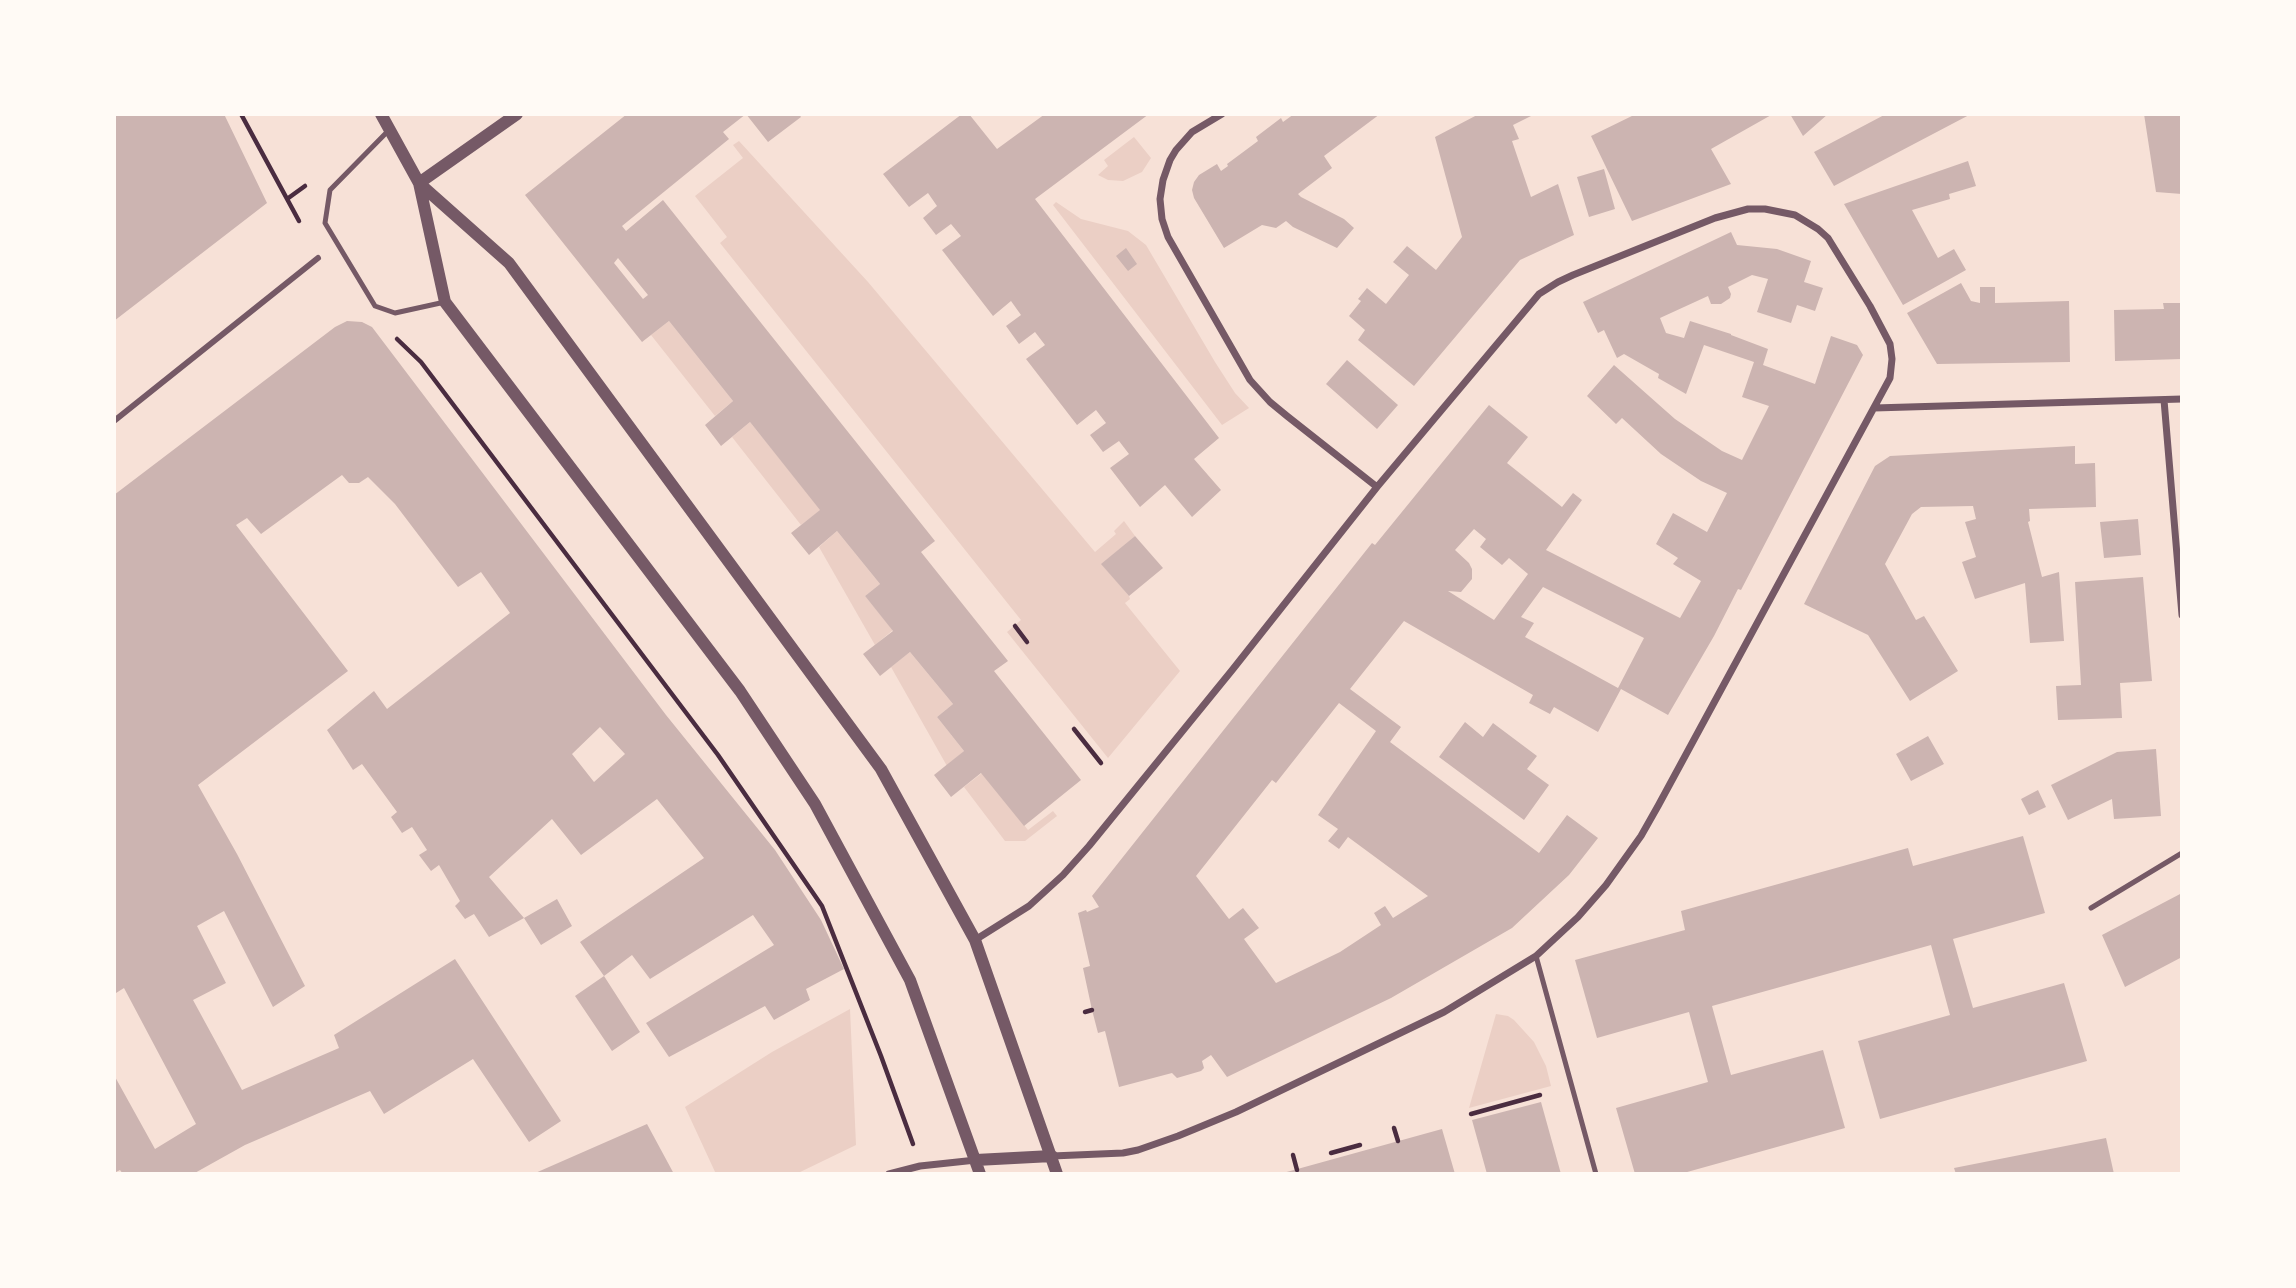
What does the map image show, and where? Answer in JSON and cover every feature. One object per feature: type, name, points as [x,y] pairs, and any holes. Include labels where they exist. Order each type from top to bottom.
[{"type":"street","points":[[381,114],[419,183],[445,302],[740,691],[815,804],[910,980],[980,1174]]},
{"type":"street","points":[[419,183],[517,114]]},
{"type":"street","points":[[1222,114],[1192,132],[1170,160],[1160,199],[1162,219],[1168,237],[1250,380],[1273,405],[1377,487]]},
{"type":"street","points":[[419,183],[509,263],[881,769],[975,940],[1057,1174]]},
{"type":"street","points":[[889,1174],[920,1166],[976,1160],[1123,1153],[1208,1124],[1444,1012],[1536,956],[1591,903],[1641,836],[1890,378],[1892,352],[1877,317],[1836,249],[1818,229],[1795,215],[1765,209],[1748,209],[1715,218],[1599,265],[1558,282],[1539,294],[1377,487],[1233,669],[1080,855],[1030,906],[975,940]]},
{"type":"street","points":[[114,421],[318,258]]},
{"type":"street","points":[[1874,408],[2182,399]]},
{"type":"street","points":[[2164,400],[2182,615]]},
{"type":"lane","points":[[389,130],[330,190],[325,223],[375,306],[395,313],[445,302]]},
{"type":"lane","points":[[2091,908],[2182,853]]},
{"type":"lane","points":[[1536,956],[1596,1174]]},
{"type":"path","points":[[399,340],[421,362],[719,755],[822,906],[904,1117]]},
{"type":"path","points":[[1015,626],[1027,642]]},
{"type":"path","points":[[1074,729],[1101,764]]},
{"type":"path","points":[[1085,1012],[1092,1010]]},
{"type":"path","points":[[1471,1114],[1540,1095]]},
{"type":"path","points":[[1394,1128],[1398,1141]]},
{"type":"path","points":[[1331,1153],[1360,1146]]},
{"type":"path","points":[[1293,1155],[1297,1170]]},
{"type":"shaded area","points":[[1134,137],[1151,158],[1142,172],[1123,181],[1108,180],[1098,175],[1108,166],[1104,160]]},
{"type":"shaded area","points":[[739,141],[868,282],[1095,552],[1116,534],[1114,531],[1124,521],[1135,536],[1102,564],[1129,596],[1130,599],[1125,603],[1180,671],[1108,758],[1007,632],[1021,620],[720,243],[727,237],[695,196],[743,158],[733,145]]},
{"type":"shaded area","points":[[1056,202],[1081,219],[1128,231],[1146,245],[1215,362],[1235,393],[1249,408],[1222,425],[1053,205]]},
{"type":"shaded area","points":[[669,321],[733,401],[715,416],[651,335]]},
{"type":"shaded area","points":[[750,422],[821,510],[801,525],[732,437]]},
{"type":"shaded area","points":[[837,531],[880,584],[865,596],[893,630],[875,645],[819,547]]},
{"type":"shaded area","points":[[910,652],[953,704],[937,717],[964,751],[947,766],[891,667]]},
{"type":"shaded area","points":[[982,773],[1028,830],[1053,811],[1057,816],[1025,841],[1005,841],[964,787]]},
{"type":"shaded area","points":[[850,1009],[856,1145],[796,1174],[716,1174],[685,1107],[772,1052]]},
{"type":"shaded area","points":[[1496,1014],[1514,1020],[1534,1042],[1546,1066],[1551,1086],[1469,1108]]},
{"type":"building","points":[[114,114],[224,114],[267,203],[114,321]]},
{"type":"building","points":[[627,114],[746,114],[723,132],[729,139],[622,226],[626,231],[663,200],[935,541],[921,552],[1008,661],[994,671],[1081,780],[1024,826],[981,773],[951,797],[934,775],[964,751],[937,717],[953,704],[910,652],[880,676],[863,654],[893,631],[865,596],[880,584],[837,531],[809,555],[791,533],[820,510],[750,422],[721,446],[705,425],[733,401],[669,321],[642,342],[525,195]],"holes":[[[618,258],[648,295],[643,299],[614,263]]]},
{"type":"building","points":[[746,114],[799,114],[801,117],[768,142]]},
{"type":"building","points":[[962,114],[969,114],[997,149],[1045,114],[1149,114],[1035,199],[1219,438],[1194,459],[1221,490],[1192,517],[1165,485],[1140,507],[1110,468],[1129,454],[1119,441],[1103,452],[1090,435],[1106,423],[1096,410],[1077,425],[1026,359],[1045,345],[1035,332],[1019,344],[1006,326],[1021,315],[1011,301],[993,316],[942,250],[961,236],[951,224],[936,235],[923,218],[937,206],[928,193],[909,207],[883,174]]},
{"type":"building","points":[[1294,114],[1380,114],[1324,156],[1332,168],[1298,194],[1344,219],[1354,228],[1337,248],[1286,221],[1276,228],[1262,225],[1224,248],[1194,198],[1194,182],[1199,175],[1217,164],[1221,171],[1258,141],[1256,137],[1281,118],[1283,122]]},
{"type":"building","points":[[1479,114],[1535,114],[1513,125],[1519,139],[1512,141],[1531,197],[1558,184],[1574,235],[1520,260],[1414,386],[1358,340],[1365,330],[1349,316],[1367,288],[1386,304],[1409,275],[1393,262],[1407,246],[1436,270],[1462,237],[1435,137]]},
{"type":"building","points":[[1636,114],[1773,114],[1711,149],[1731,184],[1632,221],[1591,136]]},
{"type":"building","points":[[1790,114],[1828,114],[1803,136]]},
{"type":"building","points":[[1886,114],[1971,114],[1834,186],[1814,152]]},
{"type":"building","points":[[2144,114],[2182,114],[2182,194],[2156,192]]},
{"type":"building","points":[[1968,161],[1976,186],[1949,194],[1950,199],[1912,210],[1938,258],[1954,249],[1966,270],[1903,305],[1844,204]]},
{"type":"building","points":[[1604,169],[1615,209],[1589,217],[1577,177]]},
{"type":"building","points":[[1731,232],[1737,245],[1777,249],[1811,261],[1804,282],[1823,288],[1815,311],[1797,305],[1791,323],[1757,312],[1768,279],[1752,275],[1728,287],[1730,298],[1721,304],[1711,304],[1708,296],[1660,318],[1666,333],[1684,338],[1690,321],[1731,334],[1768,349],[1763,365],[1815,384],[1831,336],[1857,345],[1863,355],[1741,590],[1738,589],[1668,715],[1621,689],[1598,732],[1554,707],[1550,714],[1529,703],[1533,695],[1404,621],[1350,689],[1401,727],[1390,742],[1539,853],[1567,815],[1598,838],[1569,875],[1512,928],[1391,998],[1227,1077],[1211,1055],[1202,1061],[1204,1068],[1201,1071],[1177,1078],[1172,1073],[1119,1087],[1105,1031],[1098,1033],[1092,1010],[1083,968],[1090,966],[1078,913],[1099,907],[1092,896],[1372,543],[1375,545],[1489,405],[1528,437],[1507,463],[1562,507],[1573,493],[1582,500],[1546,550],[1680,618],[1701,581],[1673,564],[1678,558],[1656,544],[1673,513],[1707,532],[1727,493],[1701,481],[1661,454],[1622,418],[1616,424],[1587,396],[1614,365],[1675,419],[1722,451],[1742,460],[1769,406],[1742,397],[1754,362],[1704,345],[1686,394],[1658,378],[1659,374],[1624,354],[1617,358],[1604,330],[1598,333],[1583,302]],"holes":[[[1474,529],[1486,539],[1480,547],[1502,565],[1509,558],[1528,574],[1494,620],[1448,591],[1461,592],[1472,579],[1469,563],[1455,550]],[[1543,587],[1644,638],[1618,688],[1525,637],[1534,623],[1521,617]],[[1339,703],[1376,731],[1318,815],[1338,829],[1328,841],[1339,849],[1348,837],[1428,896],[1393,918],[1385,906],[1374,913],[1381,925],[1340,952],[1276,983],[1244,939],[1259,928],[1243,908],[1229,919],[1196,876],[1272,780],[1276,783]]]},
{"type":"building","points":[[1126,248],[1137,264],[1128,271],[1116,256]]},
{"type":"building","points":[[1961,283],[1971,301],[1980,303],[1980,287],[1995,287],[1995,303],[2069,301],[2070,362],[1937,364],[1907,313]]},
{"type":"building","points":[[2163,303],[2182,303],[2182,359],[2115,361],[2114,310],[2164,309]]},
{"type":"building","points":[[347,321],[362,322],[372,327],[666,715],[775,850],[821,920],[844,969],[806,989],[810,1000],[774,1020],[765,1006],[669,1057],[646,1023],[774,945],[753,915],[650,979],[632,955],[604,976],[580,942],[704,858],[657,799],[581,855],[552,819],[489,877],[524,918],[489,937],[474,914],[465,919],[455,906],[460,901],[439,865],[431,871],[419,855],[427,850],[412,827],[402,833],[391,817],[397,812],[362,764],[353,770],[327,730],[374,691],[387,709],[510,613],[481,572],[458,587],[395,504],[368,477],[359,483],[349,483],[342,475],[261,534],[247,518],[236,525],[348,671],[198,785],[305,986],[273,1007],[224,911],[197,926],[226,983],[193,1000],[242,1090],[339,1048],[334,1035],[455,959],[561,1121],[529,1142],[473,1059],[384,1114],[370,1091],[245,1145],[193,1174],[123,1174],[120,1170],[114,1173],[114,1075],[155,1149],[196,1124],[124,988],[116,993],[114,988],[114,495],[335,327]],"holes":[[[600,727],[625,754],[594,782],[572,754]]]},
{"type":"building","points":[[1347,360],[1398,405],[1377,429],[1326,384]]},
{"type":"building","points":[[2075,446],[2075,464],[2095,463],[2096,507],[2029,509],[2028,522],[2042,577],[2059,572],[2064,641],[2030,643],[2025,583],[1975,599],[1962,562],[1976,557],[1965,522],[1976,519],[1973,506],[1921,507],[1912,514],[1885,564],[1916,620],[1924,616],[1958,671],[1910,701],[1868,635],[1804,604],[1875,466],[1890,456]]},
{"type":"building","points":[[2138,519],[2141,555],[2104,558],[2100,522]]},
{"type":"building","points":[[1135,536],[1163,568],[1129,596],[1101,564]]},
{"type":"building","points":[[2143,577],[2152,681],[2120,683],[2122,718],[2058,720],[2056,686],[2081,685],[2075,582]]},
{"type":"building","points":[[1465,722],[1483,737],[1493,723],[1537,756],[1527,769],[1549,785],[1524,820],[1439,757]]},
{"type":"building","points":[[1928,736],[1944,764],[1911,781],[1896,754]]},
{"type":"building","points":[[2156,749],[2161,816],[2114,819],[2112,799],[2068,820],[2051,785],[2117,752]]},
{"type":"building","points":[[2038,790],[2046,807],[2029,815],[2021,799]]},
{"type":"building","points":[[2023,836],[2045,913],[1953,939],[1973,1008],[2064,983],[2087,1061],[1880,1119],[1858,1041],[1950,1015],[1931,945],[1712,1006],[1731,1075],[1823,1050],[1845,1128],[1680,1174],[1635,1174],[1616,1108],[1708,1082],[1689,1012],[1597,1038],[1575,960],[1685,930],[1681,911],[1908,848],[1913,866]]},
{"type":"building","points":[[2182,893],[2182,957],[2125,987],[2102,935]]},
{"type":"building","points":[[557,899],[572,926],[541,945],[524,918]]},
{"type":"building","points":[[604,976],[640,1032],[612,1051],[575,996]]},
{"type":"building","points":[[1541,1102],[1561,1174],[1487,1174],[1472,1120]]},
{"type":"building","points":[[647,1124],[674,1174],[533,1174]]},
{"type":"building","points":[[1442,1129],[1455,1174],[1283,1174],[1283,1173]]},
{"type":"building","points":[[2106,1138],[2114,1174],[1956,1174],[1954,1168]]}]
